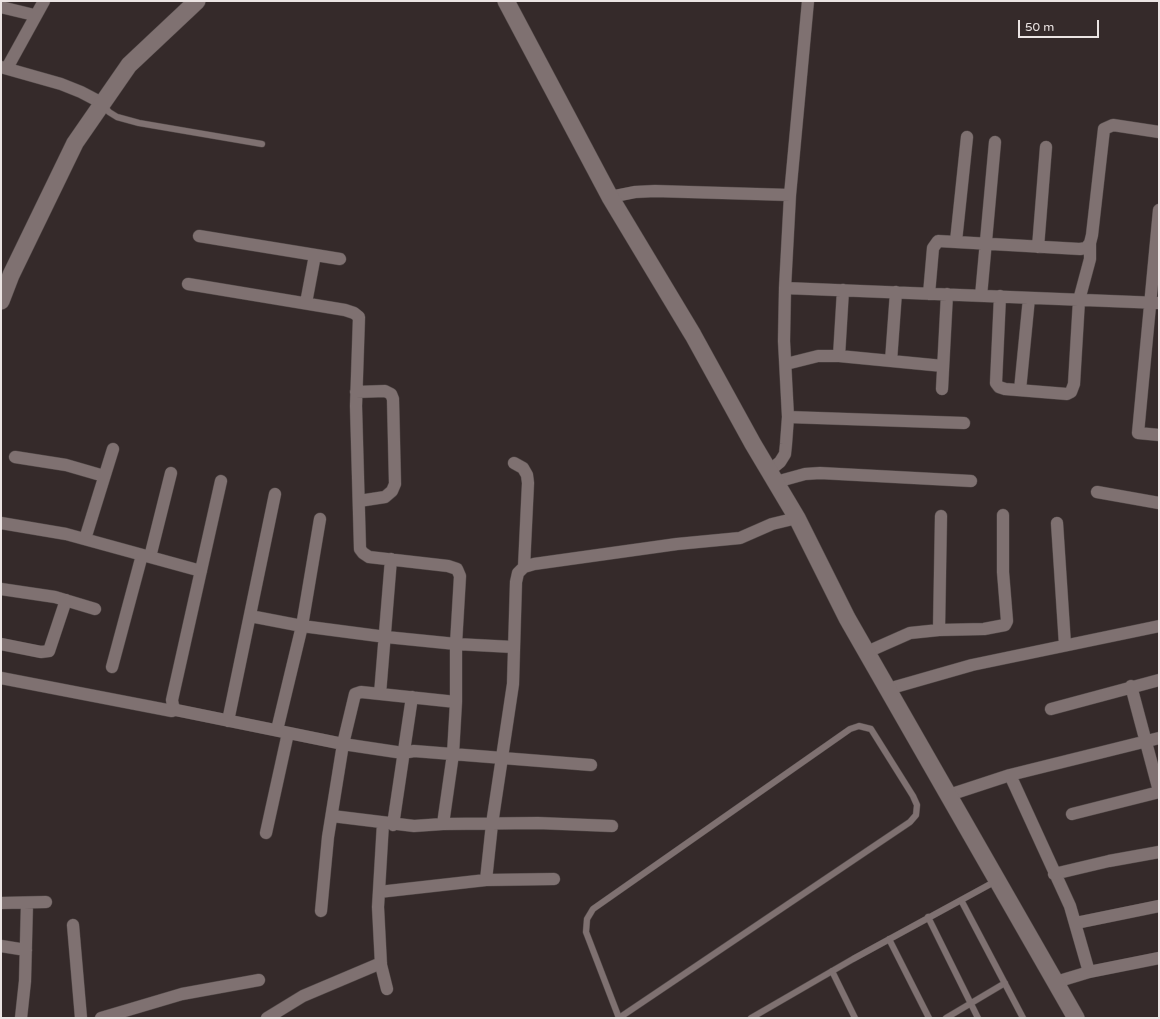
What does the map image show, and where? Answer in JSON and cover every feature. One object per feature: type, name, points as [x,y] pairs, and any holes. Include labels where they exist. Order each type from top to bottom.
[{"type":"street","points":[[44,1],[34,15],[4,67],[61,84],[102,103]]},
{"type":"street","points":[[1,301],[11,275],[74,143],[129,65],[197,1]]},
{"type":"street","points":[[506,1],[610,197],[693,335],[772,477],[797,518],[847,618],[921,750],[949,795],[1076,1018]]},
{"type":"street","points":[[772,477],[785,454],[788,417],[785,288],[790,194],[808,1]]},
{"type":"street","points":[[1,7],[34,15]]},
{"type":"street","points":[[1000,296],[996,383],[999,387],[1020,390],[1067,394],[1071,392],[1074,388],[1079,300],[1090,259],[1090,243],[1104,129],[1112,125],[1159,132]]},
{"type":"street","points":[[956,241],[967,137]]},
{"type":"street","points":[[981,296],[995,142]]},
{"type":"street","points":[[1038,247],[1046,148]]},
{"type":"street","points":[[610,197],[634,192],[655,191],[790,194]]},
{"type":"street","points":[[1159,210],[1154,303],[1138,433],[1159,435]]},
{"type":"street","points":[[198,236],[340,259]]},
{"type":"street","points":[[929,294],[935,244],[938,241],[1080,249],[1086,248],[1090,243]]},
{"type":"street","points":[[306,303],[315,255]]},
{"type":"street","points":[[188,284],[306,303],[350,312],[359,318],[356,392],[360,549],[363,554],[369,556],[448,566],[457,569],[460,576],[456,644],[456,702],[453,754],[443,824]]},
{"type":"street","points":[[785,288],[1154,303]]},
{"type":"street","points":[[839,356],[842,290]]},
{"type":"street","points":[[891,361],[896,292]]},
{"type":"street","points":[[942,389],[946,294]]},
{"type":"street","points":[[1020,390],[1029,298]]},
{"type":"street","points":[[786,364],[818,356],[839,356],[943,366]]},
{"type":"street","points":[[356,392],[385,391],[390,394],[393,399],[395,484],[385,497],[359,500]]},
{"type":"street","points":[[788,417],[964,423]]},
{"type":"street","points":[[85,539],[113,449]]},
{"type":"street","points":[[15,457],[66,465],[104,476]]},
{"type":"street","points":[[514,463],[523,468],[527,475],[528,483],[524,567]]},
{"type":"street","points":[[112,667],[171,472]]},
{"type":"street","points":[[772,477],[820,473],[971,481]]},
{"type":"street","points":[[221,481],[172,700],[173,706],[176,710],[343,744],[404,753],[414,750],[453,754],[503,756],[591,765]]},
{"type":"street","points":[[1096,492],[1159,503]]},
{"type":"street","points":[[228,721],[275,494]]},
{"type":"street","points":[[867,652],[910,633],[939,630],[984,629],[1005,625],[1007,621],[1003,572],[1003,515]]},
{"type":"street","points":[[939,630],[941,516]]},
{"type":"street","points":[[486,880],[492,824],[513,684],[513,647],[516,582],[518,573],[524,567],[534,564],[678,544],[740,538],[772,524],[797,518]]},
{"type":"street","points":[[266,833],[282,731],[320,519]]},
{"type":"street","points":[[1,523],[66,534],[201,571]]},
{"type":"street","points":[[1058,523],[1065,645]]},
{"type":"street","points":[[380,694],[386,637],[391,559]]},
{"type":"street","points":[[1,589],[35,593],[66,600],[94,609]]},
{"type":"street","points":[[1,644],[41,652],[49,651],[66,600]]},
{"type":"street","points":[[250,616],[302,626],[386,637],[456,644],[513,647]]},
{"type":"street","points":[[888,689],[972,665],[1159,626]]},
{"type":"street","points":[[1,678],[172,711]]},
{"type":"street","points":[[1052,708],[1131,686],[1159,680]]},
{"type":"street","points":[[1072,814],[1159,792],[1131,686]]},
{"type":"street","points":[[321,911],[325,863],[343,744],[355,694],[361,692],[456,702]]},
{"type":"street","points":[[388,988],[381,963],[379,892],[388,824],[404,753],[412,697]]},
{"type":"street","points":[[949,795],[1010,775],[1159,738]]},
{"type":"street","points":[[1010,775],[1054,874],[1070,906],[1089,972]]},
{"type":"street","points":[[332,816],[414,826],[443,824],[538,823],[612,826]]},
{"type":"street","points":[[1054,874],[1110,861],[1159,852]]},
{"type":"street","points":[[379,892],[486,880],[554,879]]},
{"type":"street","points":[[1,903],[46,902]]},
{"type":"street","points":[[21,1018],[26,950],[27,903]]},
{"type":"street","points":[[1076,923],[1159,906]]},
{"type":"street","points":[[73,925],[81,1018]]},
{"type":"street","points":[[1,946],[26,950]]},
{"type":"street","points":[[1056,982],[1089,972],[1159,958]]},
{"type":"street","points":[[268,1018],[303,996],[381,963]]},
{"type":"street","points":[[101,1018],[182,994],[259,980]]},
{"type":"lane","points":[[102,103],[109,112],[118,117],[139,123],[262,144]]},
{"type":"lane","points":[[859,726],[871,729],[917,805],[916,815],[910,822],[619,1018],[586,932],[587,919],[593,909],[850,729],[859,726]]},
{"type":"lane","points":[[751,1018],[889,939],[997,880]]},
{"type":"lane","points":[[961,900],[1023,1018]]},
{"type":"lane","points":[[928,918],[978,1018]]},
{"type":"lane","points":[[889,939],[929,1018]]},
{"type":"lane","points":[[832,971],[855,1018]]},
{"type":"lane","points":[[946,1018],[1005,983]]}]
